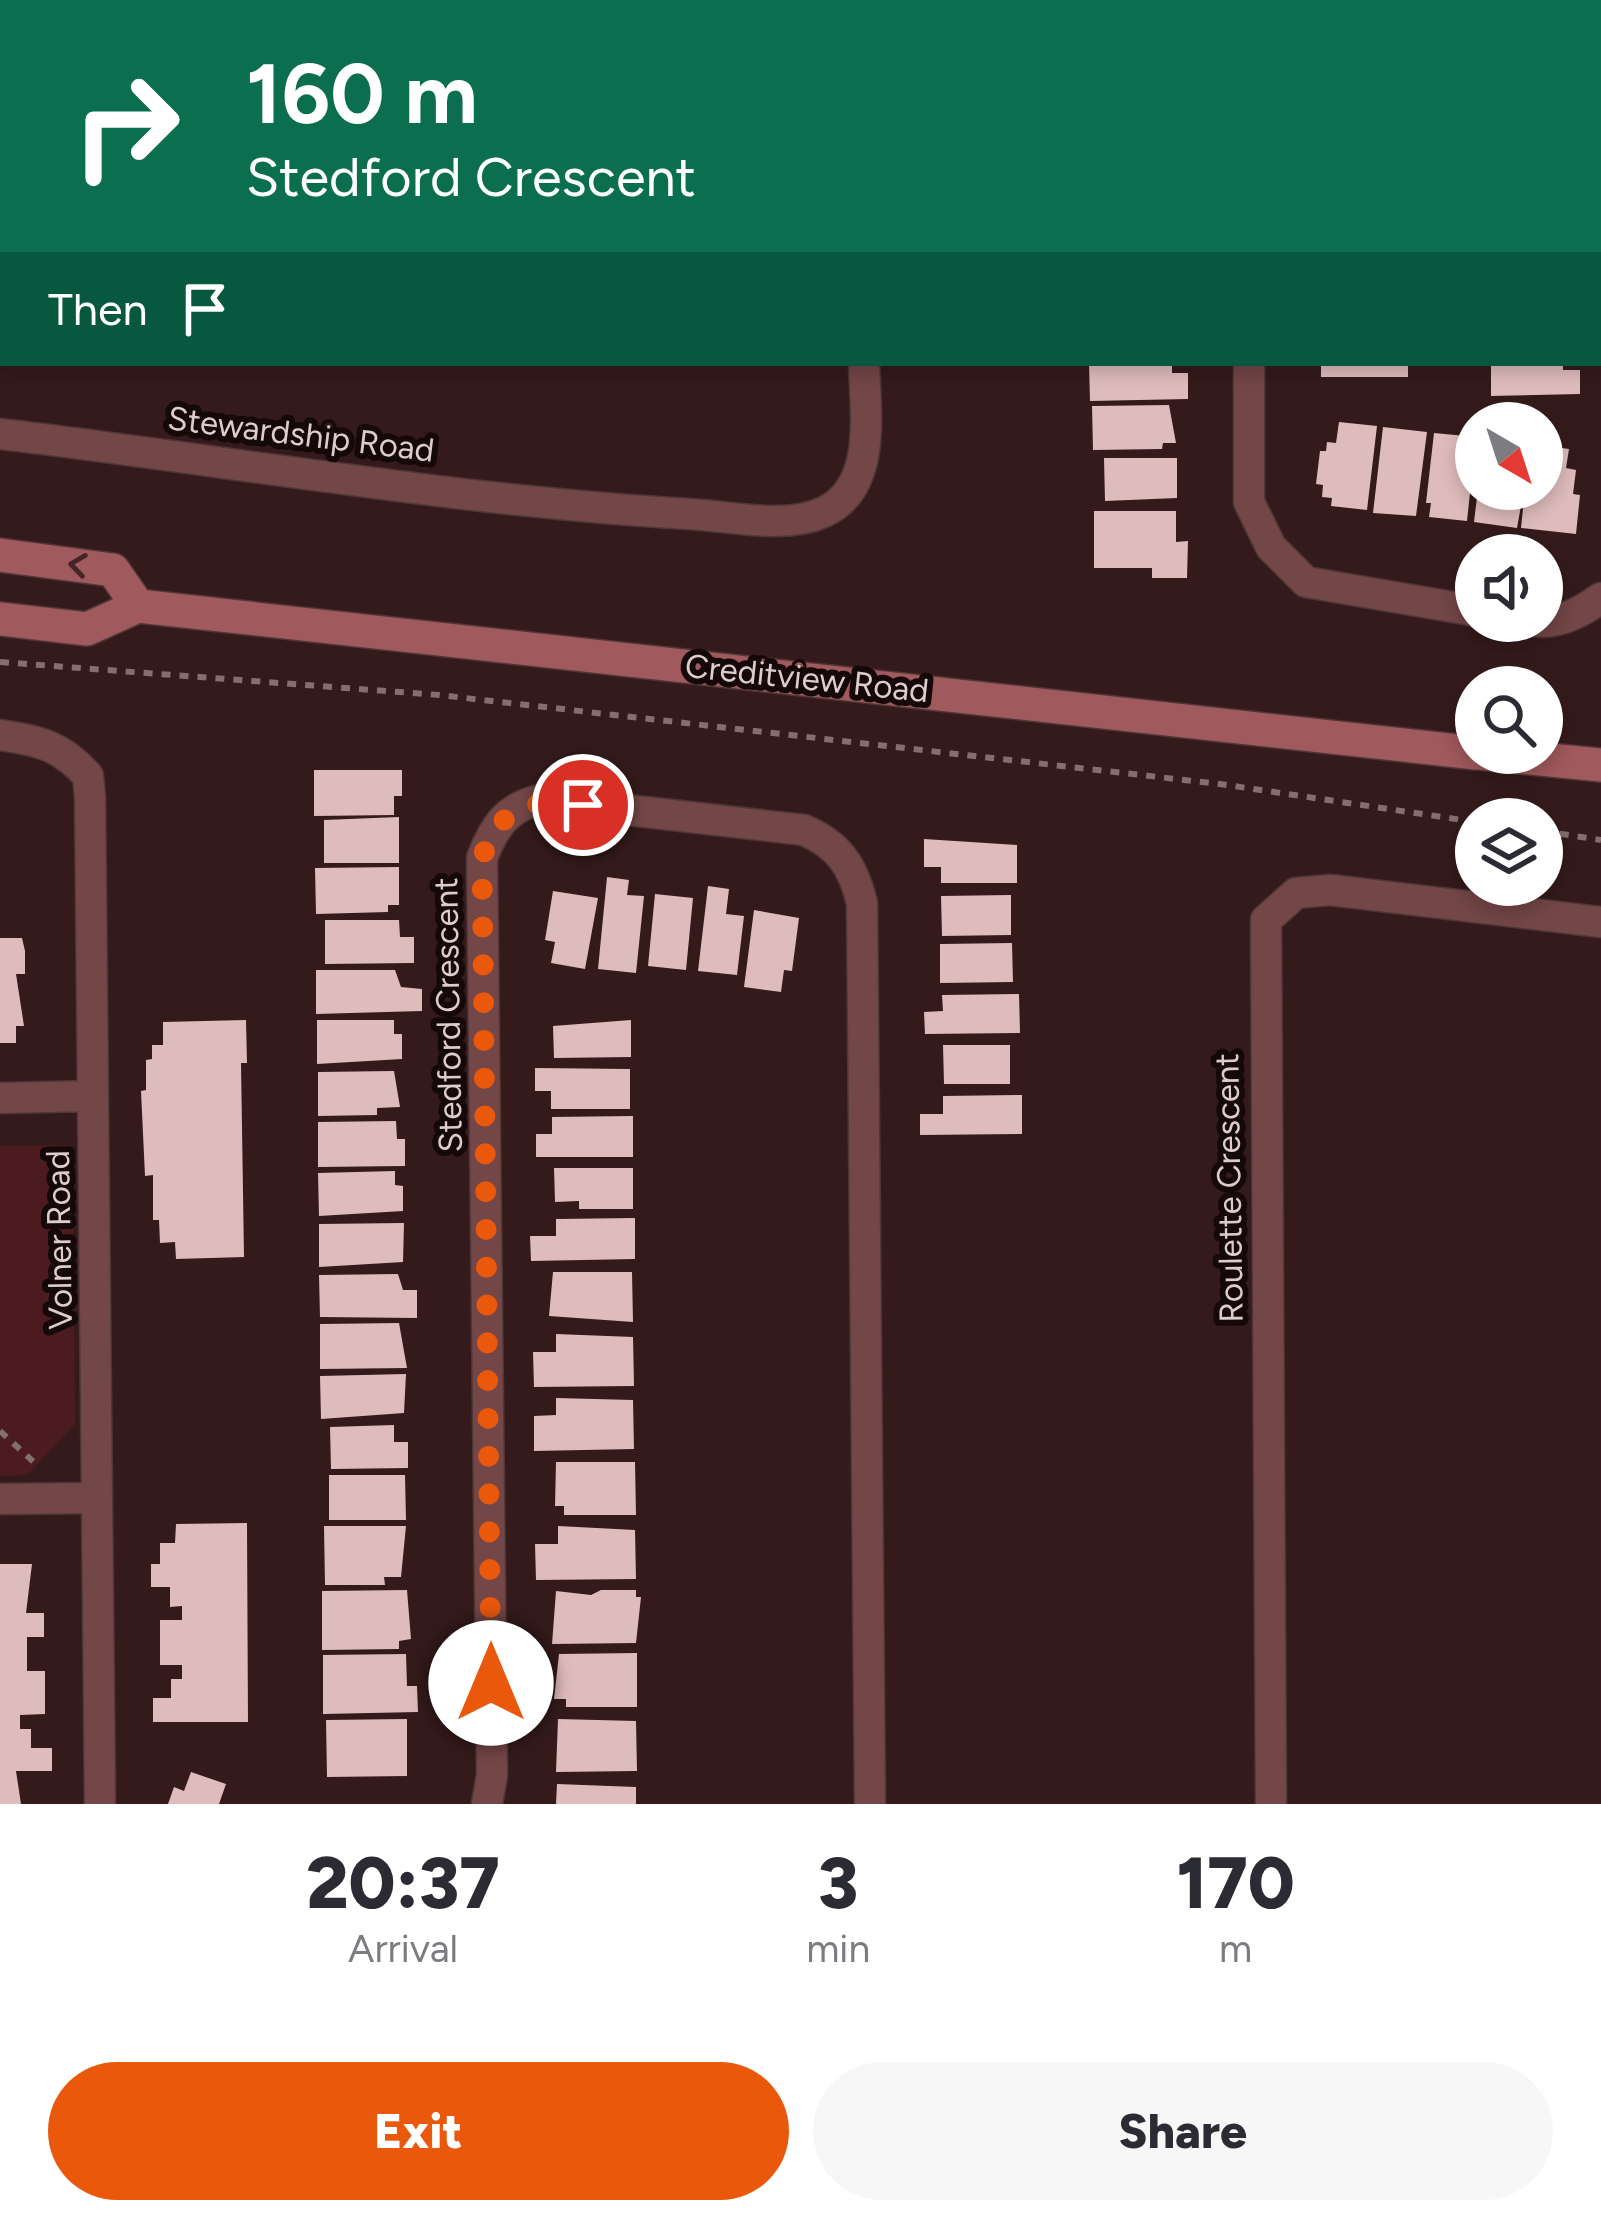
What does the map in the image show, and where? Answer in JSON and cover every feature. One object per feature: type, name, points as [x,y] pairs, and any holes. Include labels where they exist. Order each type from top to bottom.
[{"type":"main road","points":[[0,555],[113,570],[138,605]]},
{"type":"main road","name":"Creditview Road","points":[[0,620],[87,629],[138,605],[1455,750]]},
{"type":"main road","name":"Creditview Road","points":[[1563,761],[1601,765]]},
{"type":"street","name":"Stewardship Road","points":[[0,434],[592,508],[793,520],[826,511],[849,492],[865,458],[864,366]]},
{"type":"street","points":[[1249,366],[1249,502],[1271,547],[1306,582],[1455,607]]},
{"type":"street","points":[[1563,616],[1601,598]]},
{"type":"street","name":"Volner Road","points":[[0,735],[39,740],[59,749],[88,776],[100,1804]]},
{"type":"street","name":"Stedford Crescent","points":[[487,1804],[492,1775],[482,858],[504,816],[516,806],[539,800],[804,830],[835,848],[856,878],[862,903],[869,1804]]},
{"type":"street","name":"Roulette Crescent","points":[[1271,1804],[1266,920],[1296,893],[1330,890],[1601,922]]},
{"type":"street","points":[[0,1098],[93,1096]]},
{"type":"street","points":[[0,1499],[98,1498]]},
{"type":"path","points":[[0,662],[439,695],[1220,784],[1455,819]]},
{"type":"path","points":[[1563,835],[1601,840]]},
{"type":"path","points":[[0,1431],[47,1474]]},
{"type":"shaded area","points":[[67,1145],[73,1171],[75,1424],[27,1475],[0,1476],[0,1146]]},
{"type":"building","points":[[1089,366],[1172,366],[1172,373],[1188,373],[1188,399],[1090,401]]},
{"type":"building","points":[[1321,366],[1408,366],[1408,377],[1321,377]]},
{"type":"building","points":[[1491,366],[1580,370],[1580,394],[1491,396]]},
{"type":"building","points":[[1169,405],[1176,443],[1163,443],[1162,449],[1093,450],[1092,406]]},
{"type":"building","points":[[1339,422],[1377,426],[1367,510],[1331,506],[1332,498],[1322,497],[1323,485],[1316,484],[1320,451],[1326,451],[1327,442],[1336,443]]},
{"type":"building","points":[[1383,427],[1427,432],[1416,516],[1373,513]]},
{"type":"building","points":[[1434,433],[1455,435],[1455,510],[1468,510],[1467,521],[1429,517],[1431,503],[1426,503]]},
{"type":"building","points":[[1563,448],[1569,449],[1566,468],[1576,470],[1573,494],[1580,495],[1576,534],[1521,528],[1523,510],[1563,510]]},
{"type":"building","points":[[1104,458],[1177,458],[1177,498],[1105,501]]},
{"type":"building","points":[[1475,510],[1520,510],[1517,528],[1474,522]]},
{"type":"building","points":[[1094,511],[1176,511],[1176,542],[1188,541],[1187,578],[1152,578],[1152,568],[1094,568]]},
{"type":"building","points":[[314,770],[402,770],[402,796],[394,796],[394,815],[314,816]]},
{"type":"building","points":[[399,817],[399,863],[324,863],[324,820]]},
{"type":"building","points":[[924,839],[1017,845],[1017,883],[941,883],[941,867],[924,867]]},
{"type":"building","points":[[399,867],[399,905],[388,905],[388,912],[316,914],[315,868]]},
{"type":"building","points":[[607,877],[629,880],[627,895],[644,896],[636,973],[598,969]]},
{"type":"building","points":[[708,886],[729,889],[726,914],[744,916],[737,975],[698,971]]},
{"type":"building","points":[[553,891],[598,898],[585,969],[551,963],[555,942],[545,940]]},
{"type":"building","points":[[655,894],[693,898],[686,970],[648,966]]},
{"type":"building","points":[[1011,895],[1011,935],[942,936],[941,896]]},
{"type":"building","points":[[754,910],[799,918],[792,971],[784,970],[781,992],[744,987]]},
{"type":"building","points":[[325,920],[399,920],[400,937],[414,937],[414,963],[325,964]]},
{"type":"building","points":[[0,938],[22,938],[25,951],[25,974],[16,974],[24,1026],[16,1026],[16,1043],[0,1043]]},
{"type":"building","points":[[1012,943],[1013,982],[940,983],[940,944]]},
{"type":"building","points":[[316,970],[395,970],[401,987],[422,989],[422,1011],[316,1014]]},
{"type":"building","points":[[1019,994],[1020,1033],[925,1034],[924,1012],[943,1011],[942,995]]},
{"type":"building","points":[[246,1020],[247,1063],[241,1063],[244,1257],[176,1259],[175,1242],[160,1243],[159,1220],[153,1220],[153,1175],[145,1176],[141,1091],[146,1090],[146,1060],[152,1059],[152,1045],[163,1045],[163,1022]]},
{"type":"building","points":[[317,1020],[394,1020],[394,1034],[402,1034],[402,1059],[317,1064]]},
{"type":"building","points":[[631,1020],[631,1057],[554,1058],[553,1026]]},
{"type":"building","points":[[943,1045],[1010,1045],[1010,1084],[944,1084]]},
{"type":"building","points":[[535,1068],[630,1069],[630,1109],[551,1109],[551,1091],[535,1091]]},
{"type":"building","points":[[394,1071],[400,1107],[377,1108],[377,1115],[318,1116],[318,1072]]},
{"type":"building","points":[[1022,1095],[1022,1134],[920,1135],[920,1114],[943,1114],[943,1096]]},
{"type":"building","points":[[633,1116],[633,1157],[536,1157],[536,1134],[552,1134],[552,1117]]},
{"type":"building","points":[[396,1121],[397,1139],[405,1139],[405,1166],[318,1167],[318,1122]]},
{"type":"building","points":[[554,1168],[633,1168],[633,1209],[579,1209],[579,1201],[555,1202]]},
{"type":"building","points":[[395,1171],[395,1185],[403,1186],[403,1211],[319,1216],[318,1173]]},
{"type":"building","points":[[635,1218],[635,1259],[531,1261],[530,1236],[556,1236],[556,1219]]},
{"type":"building","points":[[404,1223],[403,1262],[319,1267],[319,1224]]},
{"type":"building","points":[[553,1272],[632,1272],[633,1322],[549,1316]]},
{"type":"building","points":[[398,1274],[403,1290],[417,1290],[417,1318],[320,1317],[319,1275]]},
{"type":"building","points":[[399,1323],[407,1368],[320,1369],[320,1324]]},
{"type":"building","points":[[556,1334],[633,1337],[634,1386],[534,1387],[533,1352],[556,1352]]},
{"type":"building","points":[[406,1374],[404,1413],[321,1419],[320,1376]]},
{"type":"building","points":[[556,1398],[633,1400],[634,1449],[534,1451],[534,1416],[556,1415]]},
{"type":"building","points":[[394,1425],[394,1442],[408,1442],[408,1468],[331,1469],[330,1427]]},
{"type":"building","points":[[556,1462],[635,1462],[636,1515],[564,1515],[564,1506],[555,1506]]},
{"type":"building","points":[[329,1475],[405,1475],[406,1520],[329,1520]]},
{"type":"building","points":[[247,1523],[248,1722],[153,1722],[153,1698],[171,1698],[171,1679],[182,1679],[182,1665],[160,1665],[160,1620],[182,1620],[182,1606],[170,1607],[170,1587],[151,1587],[151,1564],[160,1564],[160,1543],[175,1543],[176,1524]]},
{"type":"building","points":[[324,1526],[406,1526],[401,1577],[384,1577],[385,1585],[325,1585]]},
{"type":"building","points":[[558,1526],[635,1530],[636,1579],[536,1580],[535,1544],[558,1544]]},
{"type":"building","points":[[0,1564],[32,1564],[26,1613],[44,1613],[44,1637],[27,1637],[27,1671],[45,1671],[45,1714],[20,1715],[20,1729],[31,1729],[31,1748],[52,1748],[52,1771],[16,1771],[21,1804],[0,1804]]},
{"type":"building","points":[[407,1590],[411,1639],[399,1641],[399,1649],[322,1650],[322,1591]]},
{"type":"building","points":[[601,1590],[636,1590],[636,1597],[641,1597],[636,1643],[552,1644],[556,1591],[591,1595]]},
{"type":"building","points":[[637,1653],[637,1707],[566,1707],[566,1699],[554,1699],[559,1654]]},
{"type":"building","points":[[406,1654],[407,1686],[417,1686],[418,1712],[323,1714],[323,1655]]},
{"type":"building","points":[[407,1719],[407,1776],[327,1777],[326,1720]]},
{"type":"building","points":[[558,1719],[636,1721],[637,1771],[556,1772]]},
{"type":"building","points":[[191,1772],[226,1784],[219,1804],[168,1804],[174,1787],[184,1791]]},
{"type":"building","points":[[557,1784],[636,1787],[636,1804],[556,1804]]},
{"type":"route","points":[[491,1683],[482,858],[490,835],[516,806],[539,800],[583,805]]}]
